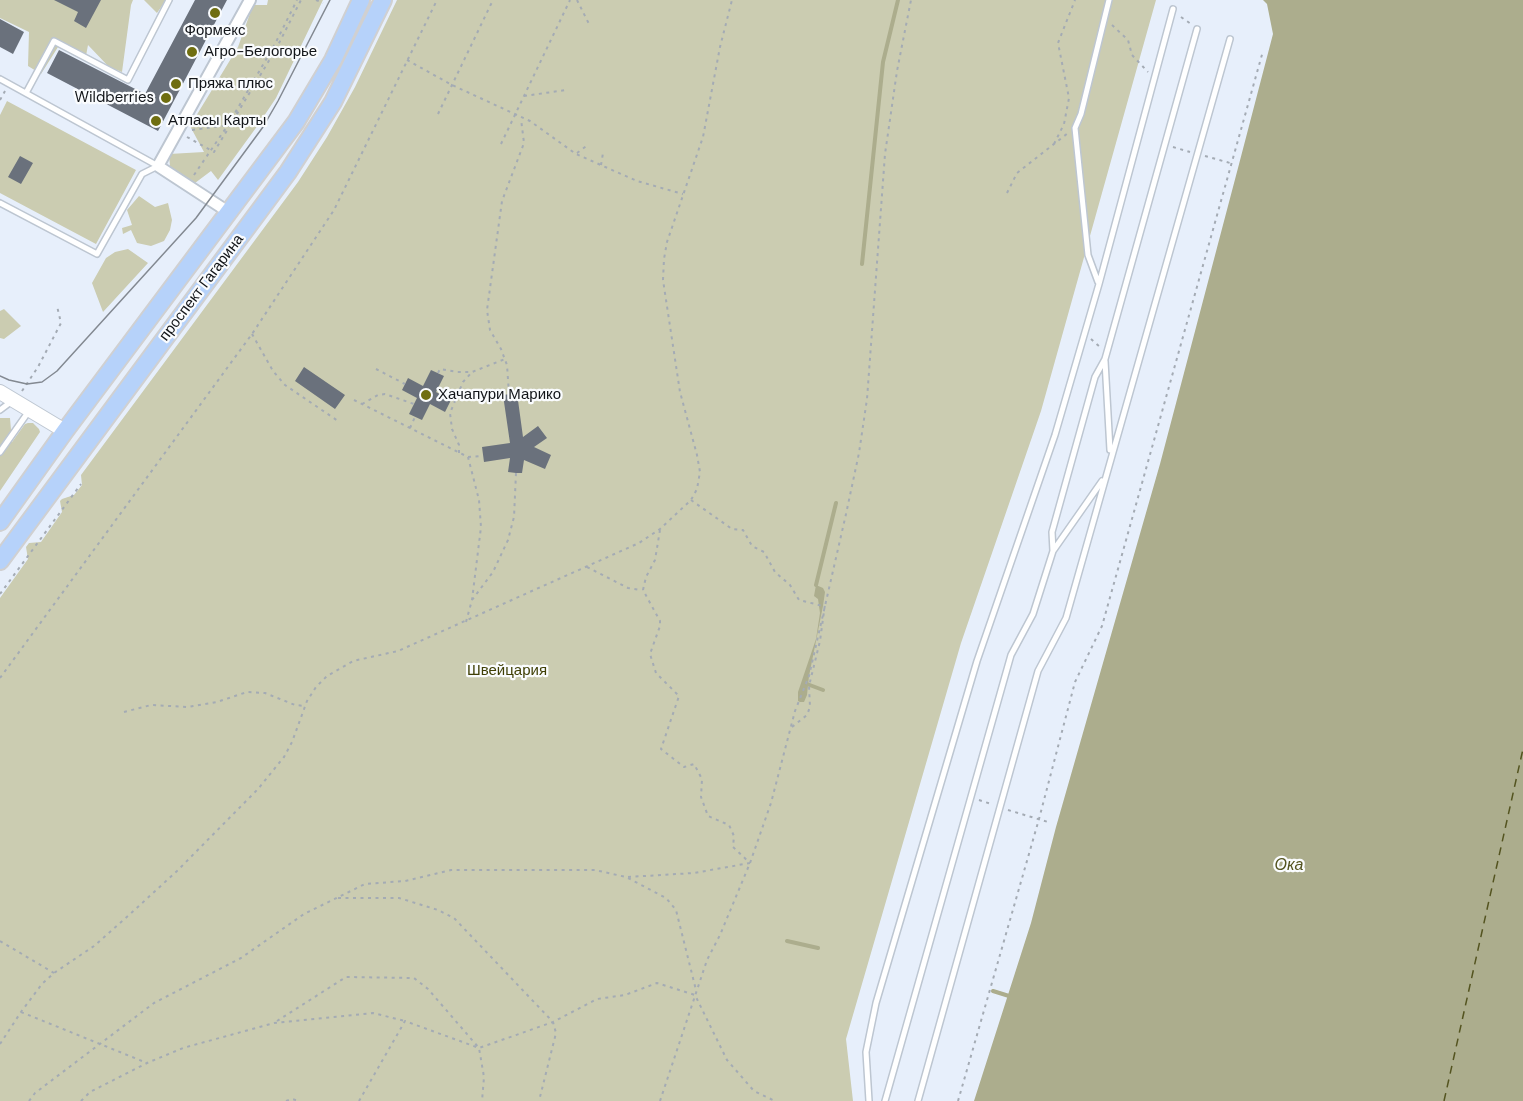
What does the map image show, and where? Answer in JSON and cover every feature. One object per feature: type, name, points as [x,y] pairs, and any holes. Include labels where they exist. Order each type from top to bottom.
[{"type":"main road","name":"проспект Гагарина","points":[[0,522],[65,431],[296,122],[316,91],[361,0]]},
{"type":"main road","name":"проспект Гагарина","points":[[0,561],[288,171],[333,102],[383,0]]},
{"type":"street","points":[[230,213],[158,166],[250,0]]},
{"type":"street","points":[[0,392],[65,431]]},
{"type":"lane","points":[[27,93],[54,41],[128,80],[169,0]]},
{"type":"lane","points":[[1099,284],[1088,255],[1074,128],[1081,114],[1109,0]]},
{"type":"lane","points":[[869,1101],[866,1052],[876,1003],[977,661],[1055,435],[1099,284],[1173,9]]},
{"type":"lane","points":[[1053,551],[1052,532],[1095,377],[1106,356],[1197,29]]},
{"type":"lane","points":[[918,1101],[1038,671],[1066,618],[1230,39]]},
{"type":"lane","points":[[0,79],[158,166]]},
{"type":"lane","points":[[0,203],[98,254],[142,174],[158,166]]},
{"type":"lane","points":[[1106,356],[1111,457]]},
{"type":"lane","points":[[0,410],[14,400]]},
{"type":"lane","points":[[0,452],[30,410]]},
{"type":"lane","points":[[885,1101],[1011,655],[1033,614],[1053,551],[1105,477]]},
{"type":"path","points":[[177,132],[214,152],[276,49],[299,0]]},
{"type":"path","points":[[191,179],[228,124],[299,0]]},
{"type":"path","points":[[316,0],[323,3]]},
{"type":"path","points":[[0,678],[252,334],[334,210],[437,0]]},
{"type":"path","points":[[438,114],[493,0]]},
{"type":"path","points":[[501,144],[570,0]]},
{"type":"path","points":[[577,0],[590,27]]},
{"type":"path","points":[[0,1044],[42,984],[94,946],[128,916],[177,871],[258,789],[284,757],[305,706],[316,687],[327,675],[353,661],[398,651],[639,543],[660,529],[691,500],[700,477],[699,464],[680,392],[663,280],[667,242],[703,137],[720,47],[732,0]]},
{"type":"path","points":[[660,1101],[707,960],[750,864],[771,803],[795,711],[809,675],[823,606],[846,514],[864,420],[885,154],[897,71],[911,0]]},
{"type":"path","points":[[1054,144],[1064,124],[1069,98],[1058,43],[1075,0]]},
{"type":"path","points":[[1173,9],[1197,29]]},
{"type":"path","points":[[1104,18],[1128,40],[1132,55],[1154,78]]},
{"type":"path","points":[[958,1101],[1039,819],[1075,682],[1102,626],[1263,51]]},
{"type":"path","points":[[407,60],[540,128],[576,154],[637,181],[683,195]]},
{"type":"path","points":[[524,96],[566,90]]},
{"type":"path","points":[[509,394],[505,359],[490,330],[487,310],[502,201],[524,144],[521,118]]},
{"type":"path","points":[[177,132],[228,124]]},
{"type":"path","points":[[1007,194],[1017,172],[1074,128]]},
{"type":"path","points":[[556,140],[563,137]]},
{"type":"path","points":[[576,154],[582,147],[589,144]]},
{"type":"path","points":[[601,166],[603,153]]},
{"type":"path","points":[[1193,300],[1200,302]]},
{"type":"path","points":[[14,400],[27,384],[61,323],[57,306]]},
{"type":"path","points":[[252,334],[273,370],[285,385],[338,421]]},
{"type":"path","points":[[1084,334],[1106,356]]},
{"type":"path","points":[[438,373],[440,369],[472,372],[505,359]]},
{"type":"path","points":[[376,369],[405,384]]},
{"type":"path","points":[[459,453],[459,444],[450,423],[450,414],[463,382],[472,372]]},
{"type":"path","points":[[362,404],[378,395],[386,394],[414,404]]},
{"type":"path","points":[[354,399],[468,458],[483,456]]},
{"type":"path","points":[[448,406],[452,408]]},
{"type":"path","points":[[410,428],[416,417]]},
{"type":"path","points":[[466,622],[472,600],[481,527],[479,500],[468,458]]},
{"type":"path","points":[[472,600],[493,572],[508,540],[514,517],[516,473]]},
{"type":"path","points":[[0,594],[81,484]]},
{"type":"path","points":[[691,500],[732,529],[743,530],[752,546],[764,552],[775,572],[790,585],[799,600],[823,606]]},
{"type":"path","points":[[660,529],[655,560],[646,577],[643,590],[660,621],[651,654],[656,673],[679,696],[661,749],[684,767],[694,764],[702,779],[700,797],[708,816],[729,825],[734,836],[734,847],[750,864]]},
{"type":"path","points":[[587,567],[628,588],[643,590]]},
{"type":"path","points":[[792,727],[807,715],[810,707],[809,686],[820,641],[825,602]]},
{"type":"path","points":[[124,712],[151,705],[188,707],[217,702],[247,692],[266,693],[287,702],[305,706]]},
{"type":"path","points":[[626,877],[694,873],[750,864]]},
{"type":"path","points":[[29,1101],[35,1093],[154,1003],[241,958],[304,914],[365,884],[405,881],[451,870],[595,870],[626,877],[666,898],[676,910],[696,990]]},
{"type":"path","points":[[337,898],[399,898],[438,910],[454,918],[553,1022],[556,1033],[539,1101]]},
{"type":"path","points":[[0,941],[54,974]]},
{"type":"path","points":[[274,1023],[346,976],[414,978],[428,989],[479,1048],[484,1077],[482,1101]]},
{"type":"path","points":[[81,1101],[90,1092],[147,1063],[183,1048],[274,1023],[373,1013],[405,1021],[479,1048],[553,1022],[597,999],[625,995],[657,983],[695,995],[727,1060],[754,1091],[775,1101]]},
{"type":"path","points":[[21,1012],[147,1063]]},
{"type":"path","points":[[359,1101],[405,1021]]},
{"type":"path","points":[[286,1101],[299,1101]]},
{"type":"green space","points":[[0,0],[133,0],[122,72],[109,67],[88,45],[85,61],[58,47],[41,74],[28,66],[29,32],[0,18]]},
{"type":"green space","points":[[144,0],[166,0],[157,13]]},
{"type":"green space","points":[[268,0],[323,0],[276,98],[258,125],[218,180],[211,171],[195,183],[170,167],[169,154],[204,152],[190,126],[238,47],[253,5],[267,5]]},
{"type":"green space","name":"Швейцария","points":[[397,0],[1156,0],[1041,411],[961,643],[846,1039],[853,1101],[0,1101],[0,598],[28,559],[26,547],[29,543],[41,542],[62,512],[60,501],[74,495],[82,485],[81,475],[298,182],[355,87]]},
{"type":"green space","points":[[7,101],[136,170],[96,244],[0,193],[0,115]]},
{"type":"green space","points":[[139,196],[155,207],[168,203],[172,220],[164,241],[151,246],[137,243],[131,230],[123,234],[122,228],[132,225],[127,210]]},
{"type":"green space","points":[[128,249],[148,263],[103,312],[92,283],[106,258],[115,252]]},
{"type":"green space","points":[[4,309],[21,326],[4,339],[0,338],[0,311]]},
{"type":"green space","points":[[0,418],[10,418],[12,442],[25,424],[33,423],[40,432],[0,491]]},
{"type":"water","name":"Ока","points":[[1263,0],[1523,0],[1523,1101],[974,1101],[1031,923],[1056,827],[1160,464],[1238,168],[1273,34],[1267,4]]},
{"type":"water","points":[[816,585],[823,588],[825,592],[807,695],[804,702],[800,702],[798,692],[816,639],[820,613],[818,599],[814,596]]},
{"type":"building","points":[[54,0],[101,0],[86,28],[74,21],[78,12]]},
{"type":"building","points":[[195,0],[227,0],[158,131],[47,73],[59,50],[145,94]]},
{"type":"building","points":[[0,19],[24,32],[13,54],[0,47]]},
{"type":"building","points":[[20,156],[33,163],[21,184],[8,177]]},
{"type":"building","points":[[304,367],[345,395],[335,409],[295,381]]},
{"type":"building","points":[[431,370],[444,376],[436,392],[451,400],[445,412],[430,404],[422,420],[409,414],[417,398],[402,390],[408,378],[423,386]]},
{"type":"building","points":[[517,393],[523,437],[538,426],[547,438],[534,447],[551,455],[545,469],[524,460],[522,473],[516,473],[508,472],[510,458],[484,462],[482,447],[510,443],[503,395]]},
{"type":"waterway","points":[[862,264],[883,62],[898,0]]},
{"type":"waterway","points":[[816,585],[836,503]]},
{"type":"waterway","points":[[807,684],[823,690]]},
{"type":"waterway","points":[[787,941],[818,948]]},
{"type":"waterway","points":[[993,991],[1009,996]]},
{"type":"ferry route","points":[[1444,1101],[1523,749]]},
{"type":"tram line","points":[[0,376],[27,384],[42,382],[57,371],[196,218],[263,127],[330,0]]},
{"type":"place","name":"Формекс","points":[[215,13]]},
{"type":"place","name":"Агро-Белогорье","points":[[192,52]]},
{"type":"place","name":"Пряжа плюс","points":[[176,84]]},
{"type":"place","name":"Wildberries","points":[[166,98]]},
{"type":"place","name":"Атласы Карты","points":[[156,121]]},
{"type":"place","name":"Хачапури Марико","points":[[426,395]]}]
